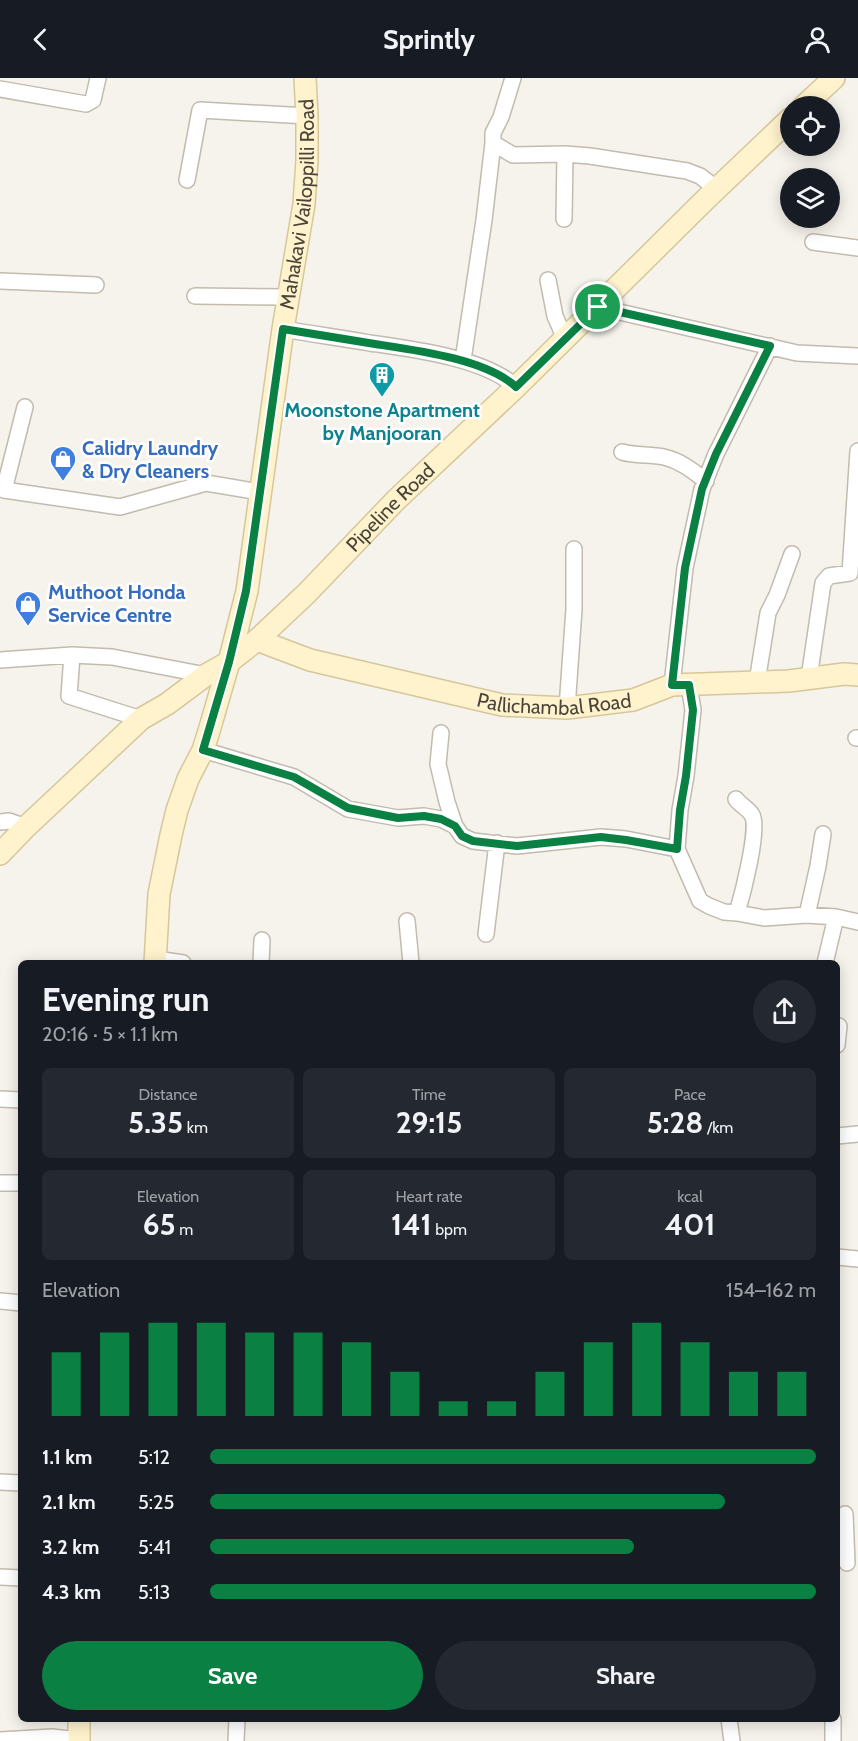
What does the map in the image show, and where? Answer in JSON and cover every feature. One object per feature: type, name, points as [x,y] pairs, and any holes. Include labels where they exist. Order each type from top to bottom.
[{"type":"street","points":[[0,89],[86,104],[93,100],[98,78]]},
{"type":"street","name":"Mahakavi Vailoppilli Road","points":[[155,960],[159,894],[177,810],[203,750],[229,662],[246,591],[283,329],[304,204],[307,116],[305,78]]},
{"type":"street","points":[[463,360],[484,220],[494,133],[513,78]]},
{"type":"street","points":[[815,96],[834,78]]},
{"type":"street","points":[[187,180],[200,110],[307,116]]},
{"type":"street","name":"Pipeline Road","points":[[0,854],[141,719],[229,662],[307,593],[396,500],[516,387],[780,129]]},
{"type":"street","points":[[493,142],[513,155],[590,156],[687,171],[700,176],[717,189]]},
{"type":"street","points":[[564,219],[566,154]]},
{"type":"street","points":[[813,242],[858,249]]},
{"type":"street","points":[[548,280],[555,316],[565,339]]},
{"type":"street","points":[[0,281],[96,285]]},
{"type":"street","points":[[195,296],[288,297]]},
{"type":"street","points":[[598,307],[797,353],[858,356]]},
{"type":"street","points":[[283,329],[412,349],[463,360],[507,378],[516,387]]},
{"type":"street","points":[[770,346],[716,454],[706,481],[685,568],[681,685],[693,710],[677,849],[700,901],[709,906],[724,912],[737,912],[764,918],[807,915],[836,917],[858,922]]},
{"type":"street","points":[[25,407],[2,489],[120,507],[206,483],[260,492]]},
{"type":"street","points":[[809,678],[823,583],[829,576],[850,573],[858,451]]},
{"type":"street","points":[[621,452],[630,455],[664,457],[676,461],[706,481]]},
{"type":"street","points":[[567,708],[574,609],[574,549]]},
{"type":"street","points":[[757,682],[768,613],[792,554]]},
{"type":"street","name":"Pallichambal Road","points":[[256,640],[310,660],[502,705],[567,708],[633,700],[681,685],[858,675]]},
{"type":"street","points":[[72,655],[69,696],[141,719]]},
{"type":"street","points":[[0,660],[72,655],[112,657],[206,675]]},
{"type":"street","points":[[441,733],[438,764],[455,826],[462,836],[473,841],[517,846],[601,837],[677,849]]},
{"type":"street","points":[[203,750],[294,777],[348,808],[398,818],[424,816],[441,819],[455,826]]},
{"type":"street","points":[[736,799],[752,815],[755,825],[747,873],[737,912]]},
{"type":"street","points":[[0,822],[9,821],[26,827]]},
{"type":"street","points":[[807,915],[823,834]]},
{"type":"street","points":[[486,934],[497,843]]},
{"type":"street","points":[[826,960],[836,917]]},
{"type":"street","points":[[407,921],[411,960]]},
{"type":"street","points":[[261,960],[262,940]]},
{"type":"street","points":[[0,1099],[18,1100]]},
{"type":"street","points":[[840,1136],[858,1134]]},
{"type":"street","points":[[0,1184],[18,1183]]},
{"type":"street","points":[[840,1257],[858,1259]]},
{"type":"street","points":[[0,1301],[18,1303]]},
{"type":"street","points":[[0,1482],[18,1484]]},
{"type":"street","points":[[847,1514],[847,1563]]},
{"type":"street","points":[[0,1577],[18,1578]]},
{"type":"street","points":[[236,1741],[237,1722]]},
{"type":"street","points":[[729,1722],[732,1741]]},
{"type":"street","points":[[833,1722],[833,1741]]},
{"type":"street","points":[[0,1740],[52,1737],[69,1739],[79,1733]]},
{"type":"place","name":"Moonstone Apartment by Manjooran","points":[[382,398]]},
{"type":"place","name":"Calidry Laundry & Dry Cleaners","points":[[63,482]]},
{"type":"place","name":"Muthoot Honda Service Centre","points":[[28,627]]},
{"type":"route","points":[[598,307],[770,346],[716,454],[702,489],[685,568],[672,685],[689,685],[693,710],[677,849],[601,837],[517,846],[473,841],[462,836],[455,826],[441,819],[424,816],[398,818],[348,808],[294,777],[203,750],[229,662],[246,591],[283,329],[412,349],[463,360],[507,378],[516,387],[598,307]]}]
